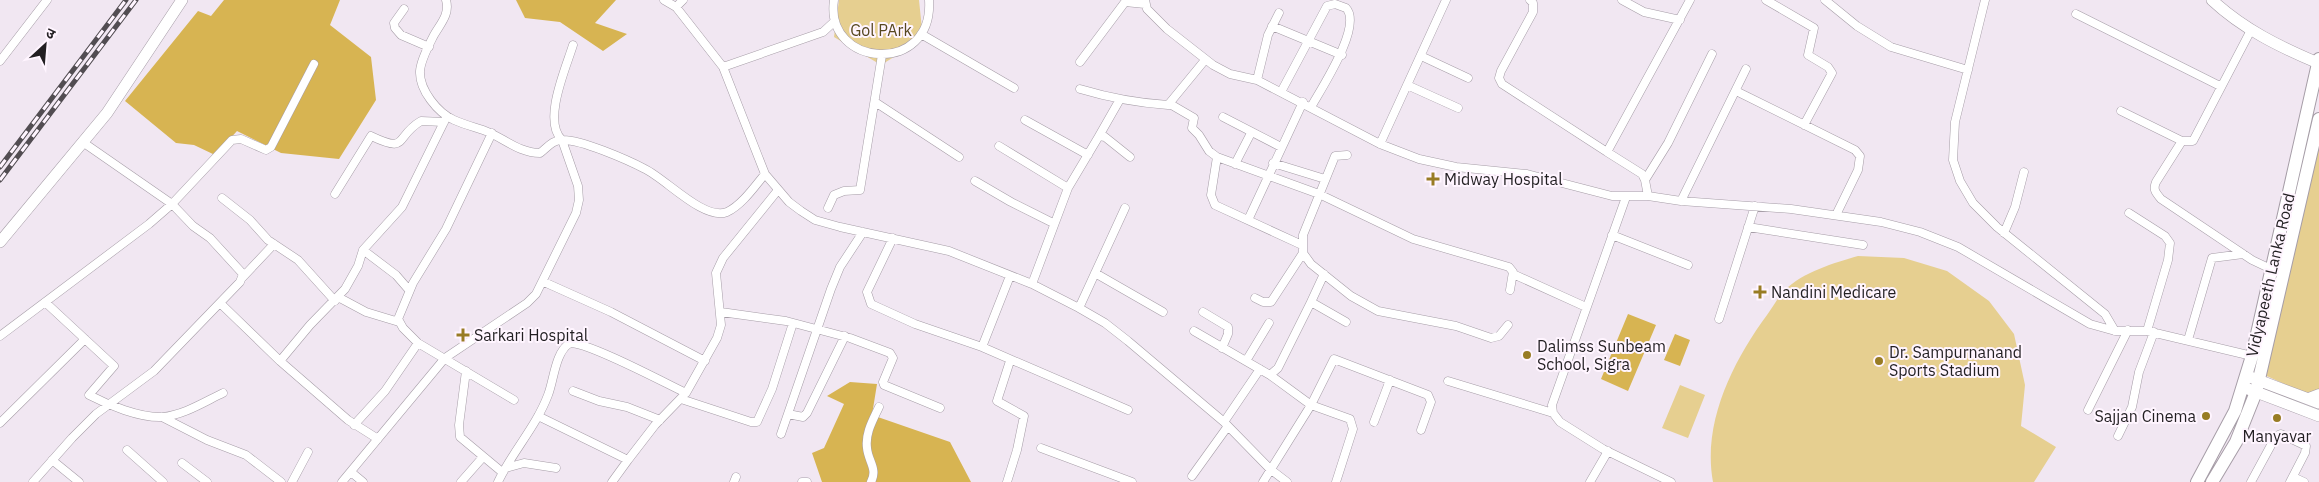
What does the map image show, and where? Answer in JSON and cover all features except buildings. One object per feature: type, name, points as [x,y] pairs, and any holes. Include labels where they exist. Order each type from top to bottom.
[{"type":"main road","name":"Vidyapeeth Lanka Road","points":[[2197,482],[2224,436],[2252,356],[2319,59]]},
{"type":"main road","name":"Vidyapeeth Lanka Road","points":[[2212,482],[2236,442],[2257,386],[2319,119]]},
{"type":"street","points":[[0,61],[47,0]]},
{"type":"street","points":[[0,242],[107,113],[182,0]]},
{"type":"street","points":[[445,119],[431,100],[421,80],[422,62],[448,10],[446,0]]},
{"type":"street","points":[[664,0],[676,7],[723,67],[765,174],[789,202],[815,220],[949,251],[1032,284],[1079,308],[1105,323],[1226,424],[1270,469],[1287,482]]},
{"type":"street","points":[[676,7],[683,0]]},
{"type":"street","points":[[834,0],[835,21],[842,35],[853,46],[867,53],[882,55],[904,49],[921,34],[927,23],[929,0]]},
{"type":"street","points":[[1380,144],[1446,0]]},
{"type":"street","points":[[1622,0],[1644,12],[1680,20]]},
{"type":"street","points":[[1607,152],[1690,0]]},
{"type":"street","points":[[1766,0],[1814,28],[1808,54],[1828,66],[1832,73],[1804,125]]},
{"type":"street","points":[[1985,0],[1955,122],[1953,160],[1960,182],[1973,204],[2004,233],[2105,314],[2115,331]]},
{"type":"street","points":[[2212,0],[2226,13],[2251,30],[2285,49],[2318,63]]},
{"type":"street","points":[[1533,1],[1533,12],[1501,71],[1499,78],[1502,84],[1642,174],[1646,180],[1648,196]]},
{"type":"street","points":[[1831,1],[1857,26],[1891,47],[1968,70]]},
{"type":"street","points":[[1080,62],[1125,2],[1145,2],[1147,9],[1167,29],[1205,60],[1230,74],[1257,80],[1303,102],[1380,144],[1439,164],[1527,174],[1596,193],[1626,197],[1648,196],[1681,201],[1755,206],[1881,222],[1920,232],[1958,247],[2081,319],[2115,331],[2151,332],[2252,356]]},
{"type":"street","points":[[1281,92],[1328,5],[1343,6],[1349,10],[1351,16],[1342,54],[1311,107]]},
{"type":"street","points":[[404,9],[394,23],[395,28],[401,34],[429,47]]},
{"type":"street","points":[[1257,80],[1268,35],[1279,13]]},
{"type":"street","points":[[2076,14],[2220,86]]},
{"type":"street","points":[[723,67],[823,32],[835,21]]},
{"type":"street","points":[[1272,26],[1342,54]]},
{"type":"street","points":[[2121,111],[2182,141],[2189,142],[2196,138],[2220,86],[2251,30]]},
{"type":"street","points":[[921,34],[1014,88]]},
{"type":"street","points":[[342,482],[445,358],[527,304],[544,282],[576,213],[579,200],[578,186],[562,140],[556,134],[553,120],[573,45]]},
{"type":"street","points":[[1646,180],[1668,143],[1712,54]]},
{"type":"street","points":[[828,208],[834,195],[844,191],[860,190],[882,55]]},
{"type":"street","points":[[1421,56],[1468,78]]},
{"type":"street","points":[[1170,104],[1205,60]]},
{"type":"street","points":[[0,336],[119,248],[172,204],[232,140],[240,138],[266,150],[271,147],[314,64]]},
{"type":"street","points":[[1681,201],[1746,69]]},
{"type":"street","points":[[1407,84],[1458,108]]},
{"type":"street","points":[[1080,89],[1136,104],[1151,102],[1170,104],[1194,118],[1192,128],[1209,151],[1217,157],[1319,194],[1414,239],[1506,266],[1512,269],[1513,274],[1510,290]]},
{"type":"street","points":[[1736,91],[1855,150],[1860,156],[1861,162],[1858,170],[1836,215]]},
{"type":"street","points":[[1032,284],[1053,223],[1068,188],[1120,101]]},
{"type":"street","points":[[875,102],[959,157]]},
{"type":"street","points":[[1248,220],[1266,176],[1303,102]]},
{"type":"street","points":[[1223,116],[1251,133],[1281,147]]},
{"type":"street","points":[[280,361],[310,324],[345,289],[358,266],[363,250],[402,207],[445,119]]},
{"type":"street","points":[[335,194],[371,136],[390,145],[397,144],[421,121],[445,119],[492,133],[532,153],[540,153],[553,142],[562,140],[576,141],[645,169],[698,206],[716,214],[727,212],[737,205],[765,174]]},
{"type":"street","points":[[1025,120],[1088,155]]},
{"type":"street","points":[[399,322],[399,316],[409,290],[446,229],[492,133]]},
{"type":"street","points":[[1234,164],[1251,133]]},
{"type":"street","points":[[1099,136],[1105,136],[1130,157]]},
{"type":"street","points":[[2182,141],[2156,182],[2155,192],[2161,199],[2243,254],[2271,269]]},
{"type":"street","points":[[84,143],[172,204],[193,226],[210,238],[242,271],[242,278]]},
{"type":"street","points":[[999,146],[1068,188]]},
{"type":"street","points":[[1347,155],[1335,156],[1306,226],[1302,244],[1303,253],[1311,264],[1364,304],[1378,311],[1456,326],[1491,338],[1499,336],[1508,325]]},
{"type":"street","points":[[1217,157],[1212,202],[1218,208],[1302,244]]},
{"type":"street","points":[[1273,163],[1325,179]]},
{"type":"street","points":[[2004,233],[2016,206],[2024,172]]},
{"type":"street","points":[[975,181],[1010,202],[1053,223]]},
{"type":"street","points":[[612,482],[660,420],[684,396],[704,361],[717,338],[721,312],[716,273],[723,258],[778,190]]},
{"type":"street","points":[[1553,413],[1553,397],[1626,197]]},
{"type":"street","points":[[222,198],[250,220],[274,244],[298,260],[337,299],[366,312],[399,322],[418,343],[514,400]]},
{"type":"street","points":[[1719,319],[1755,206]]},
{"type":"street","points":[[1079,308],[1125,208]]},
{"type":"street","points":[[2118,436],[2132,407],[2139,372],[2151,332],[2168,260],[2170,243],[2165,236],[2129,213]]},
{"type":"street","points":[[1748,227],[1863,245]]},
{"type":"street","points":[[781,434],[840,267],[863,232]]},
{"type":"street","points":[[1612,235],[1688,264]]},
{"type":"street","points":[[893,238],[867,292],[868,300],[915,324],[982,347],[1010,361],[1128,410]]},
{"type":"street","points":[[33,482],[72,438],[108,406],[154,372],[274,244]]},
{"type":"street","points":[[363,250],[396,275],[409,290]]},
{"type":"street","points":[[1255,298],[1263,302],[1271,302],[1303,253]]},
{"type":"street","points":[[2188,340],[2212,258],[2243,254]]},
{"type":"street","points":[[1095,273],[1163,312]]},
{"type":"street","points":[[1270,375],[1278,368],[1324,274]]},
{"type":"street","points":[[1513,274],[1586,307]]},
{"type":"street","points":[[982,347],[1010,276]]},
{"type":"street","points":[[544,282],[611,312],[704,361]]},
{"type":"street","points":[[44,302],[114,366],[89,395],[108,406],[162,417],[206,440],[246,455],[281,482]]},
{"type":"street","points":[[1311,302],[1346,322]]},
{"type":"street","points":[[220,303],[280,361],[354,425],[378,439]]},
{"type":"street","points":[[721,312],[792,323],[845,336],[892,354],[893,358],[883,382],[887,388],[940,408]]},
{"type":"street","points":[[1203,312],[1228,327],[1228,334],[1222,348]]},
{"type":"street","points":[[498,482],[538,416],[547,398],[563,349],[570,343],[582,345],[598,352],[684,396],[751,422],[757,422],[772,389],[792,323]]},
{"type":"street","points":[[1246,361],[1269,323]]},
{"type":"street","points":[[2088,410],[2128,330]]},
{"type":"street","points":[[1194,331],[1270,375],[1311,405],[1346,416],[1353,424],[1336,482]]},
{"type":"street","points":[[788,414],[803,417],[809,411],[845,336]]},
{"type":"street","points":[[0,423],[85,339]]},
{"type":"street","points":[[354,425],[385,391],[418,343]]},
{"type":"street","points":[[1263,482],[1311,405],[1334,359],[1424,392],[1431,398],[1421,430]]},
{"type":"street","points":[[1007,482],[1017,450],[1024,416],[997,401],[1010,361]]},
{"type":"street","points":[[1192,476],[1260,369]]},
{"type":"street","points":[[466,371],[459,432],[465,442],[504,470]]},
{"type":"street","points":[[1374,422],[1390,380]]},
{"type":"street","points":[[1448,381],[1553,413],[1560,422],[1608,451],[1671,482]]},
{"type":"street","points":[[2244,381],[2319,416]]},
{"type":"street","points":[[2257,386],[2319,403]]},
{"type":"street","points":[[573,391],[594,400],[627,407],[660,420]]},
{"type":"street","points":[[162,417],[184,412],[223,393]]},
{"type":"street","points":[[2306,398],[2319,393]]},
{"type":"street","points":[[871,482],[874,476],[874,467],[866,448],[867,434],[879,407]]},
{"type":"street","points":[[538,416],[628,460]]},
{"type":"street","points":[[2251,482],[2276,436],[2281,434],[2306,446],[2291,480],[2304,482]]},
{"type":"street","points":[[1041,448],[1132,482]]},
{"type":"street","points":[[127,450],[163,482]]},
{"type":"street","points":[[1592,481],[1608,451]]},
{"type":"street","points":[[292,482],[308,452]]},
{"type":"street","points":[[461,482],[483,456]]},
{"type":"street","points":[[52,460],[78,482]]},
{"type":"street","points":[[182,463],[207,482]]},
{"type":"street","points":[[504,470],[524,463],[556,468]]},
{"type":"street","points":[[351,472],[363,482]]},
{"type":"street","points":[[802,482],[807,482]]},
{"type":"green space","name":"Gol PArk","points":[[839,0],[919,0],[923,39],[881,65],[834,37]]},
{"type":"green space","points":[[2319,144],[2319,400],[2258,372]]},
{"type":"green space","name":"Dr. Sampurnanand Sports Stadium","points":[[1858,256],[1904,258],[1947,271],[1989,301],[2014,334],[2025,385],[2021,426],[2056,447],[2034,482],[1713,482],[1711,460],[1712,437],[1716,415],[1732,372],[1754,333],[1780,296],[1792,284],[1819,269]]},
{"type":"green space","points":[[1680,385],[1705,395],[1688,438],[1662,428]]},
{"type":"shaded area","points":[[224,0],[340,0],[330,25],[371,57],[376,100],[339,159],[281,153],[237,131],[215,155],[194,145],[176,143],[125,101],[198,11],[211,16]]},
{"type":"shaded area","points":[[516,0],[616,0],[595,23],[627,34],[603,51],[560,22],[525,18]]},
{"type":"shaded area","points":[[1628,314],[1656,325],[1628,391],[1601,379]]},
{"type":"shaded area","points":[[1675,334],[1690,340],[1680,366],[1664,360]]},
{"type":"shaded area","points":[[850,382],[877,384],[872,415],[950,442],[971,482],[822,482],[812,453],[824,448],[844,404],[827,396]]},
{"type":"railway","points":[[0,167],[126,0]]},
{"type":"railway","points":[[0,180],[136,0]]},
{"type":"place","name":"Midway Hospital","points":[[1433,179]]},
{"type":"place","name":"Nandini Medicare","points":[[1760,292]]},
{"type":"place","name":"Sarkari Hospital","points":[[463,335]]},
{"type":"place","name":"Dalimss Sunbeam School, Sigra","points":[[1527,355]]},
{"type":"place","name":"Dr. Sampurnanand Sports Stadium","points":[[1879,361]]},
{"type":"place","name":"Sajjan Cinema","points":[[2206,416]]},
{"type":"place","name":"Manyavar","points":[[2277,418]]}]
